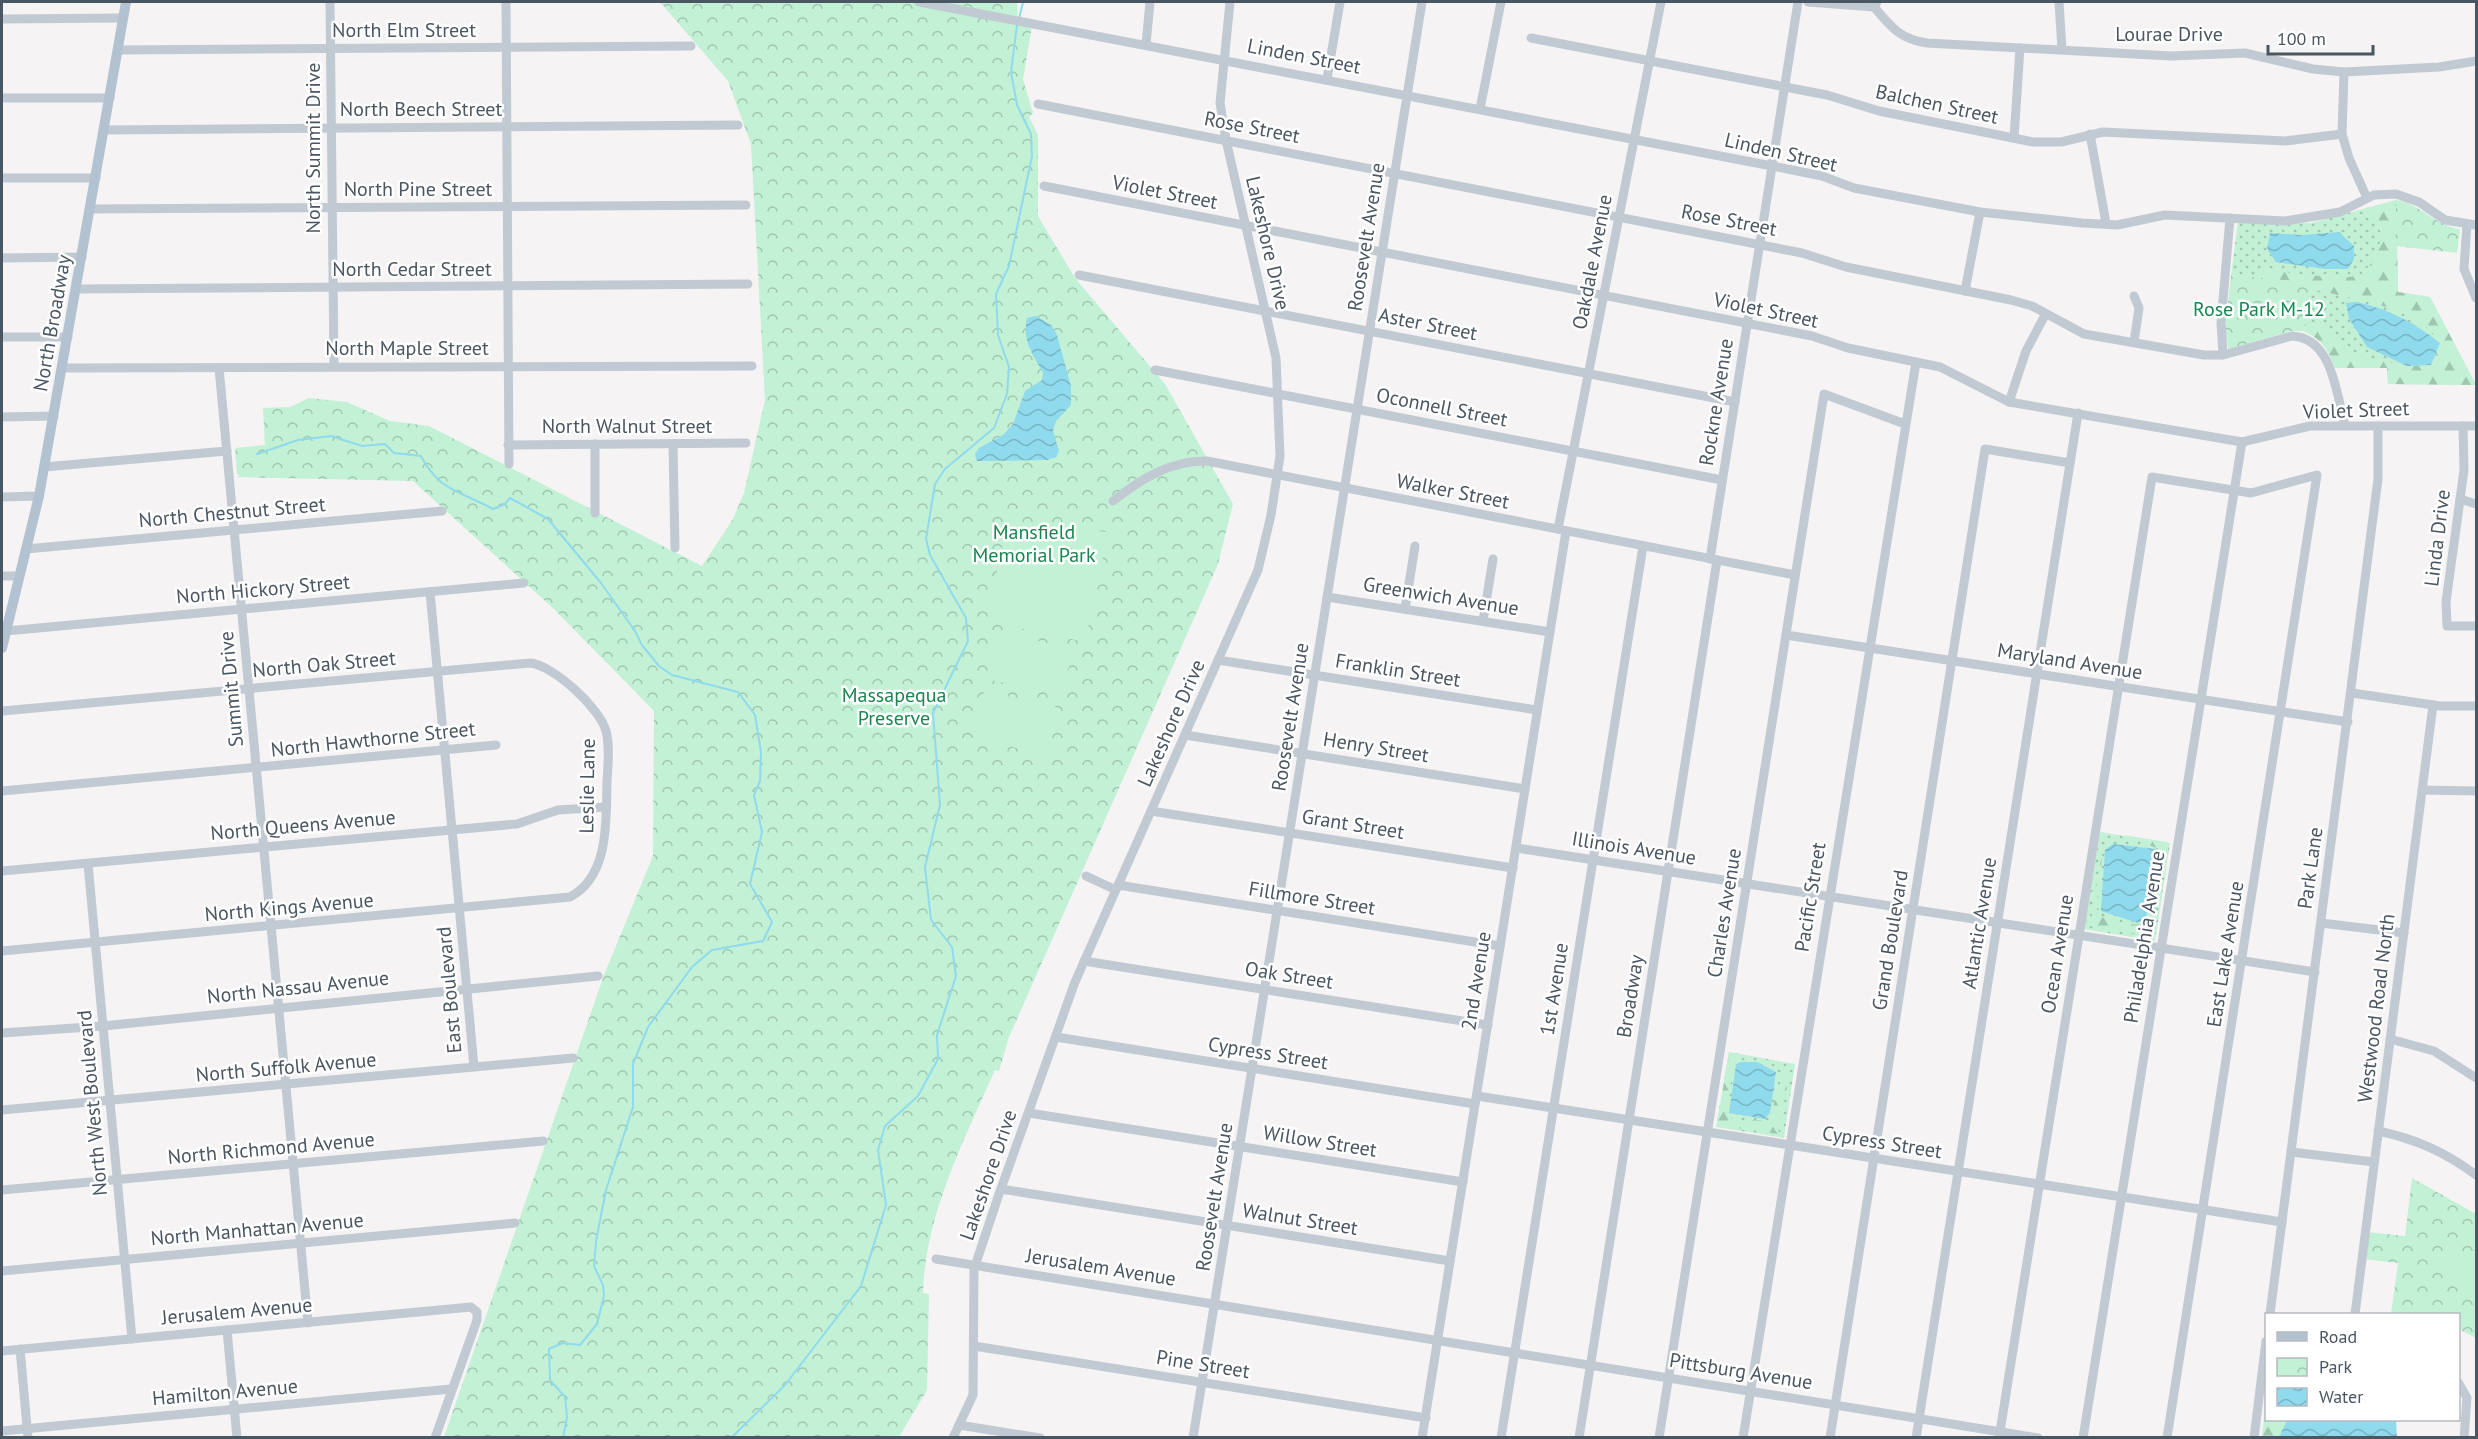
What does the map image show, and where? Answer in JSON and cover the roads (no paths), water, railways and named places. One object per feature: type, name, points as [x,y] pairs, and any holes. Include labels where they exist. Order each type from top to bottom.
[{"type":"main road","name":"North Broadway","points":[[2,648],[39,496],[126,2]]},
{"type":"street","name":"North Summit Drive","points":[[330,2],[334,366]]},
{"type":"street","points":[[506,2],[509,464]]},
{"type":"street","name":"Linden Street","points":[[919,2],[1772,166],[1822,176],[1854,188],[1980,212],[2106,224],[2130,224],[2165,215],[2285,220],[2340,212],[2374,195],[2396,194],[2420,202],[2445,220],[2472,225]]},
{"type":"street","points":[[1146,44],[1150,2]]},
{"type":"street","name":"Lakeshore Drive","points":[[953,1437],[973,1395],[976,1265],[1001,1190],[1084,961],[1258,570],[1271,516],[1280,456],[1276,358],[1226,140],[1220,103],[1230,2]]},
{"type":"street","points":[[1327,79],[1340,2]]},
{"type":"street","name":"Roosevelt Avenue","points":[[1193,1437],[1422,2]]},
{"type":"street","points":[[1480,109],[1501,2]]},
{"type":"street","name":"Oakdale Avenue","points":[[1562,530],[1573,451],[1661,2]]},
{"type":"street","name":"Rockne Avenue","points":[[1714,560],[1722,480],[1798,2]]},
{"type":"street","points":[[1808,2],[1876,4]]},
{"type":"street","points":[[2059,2],[2062,50]]},
{"type":"street","name":"Lourae Drive","points":[[1876,4],[1894,32],[1911,41],[2171,56],[2245,53],[2313,69],[2344,72],[2439,67],[2476,61]]},
{"type":"street","points":[[2,19],[123,18]]},
{"type":"street","name":"Balchen Street","points":[[1531,38],[1827,95],[1880,111],[2014,138],[2051,143],[2090,134],[2121,133],[2285,141],[2342,134]]},
{"type":"street","name":"North Elm Street","points":[[118,50],[691,46]]},
{"type":"street","points":[[2014,138],[2019,48]]},
{"type":"street","points":[[2344,72],[2342,134],[2349,158],[2367,198]]},
{"type":"street","points":[[2,98],[110,98]]},
{"type":"street","name":"Rose Street","points":[[1038,104],[1802,253],[1846,267],[2032,306],[2084,334],[2204,355],[2223,355],[2292,336],[2312,340],[2326,358],[2345,426]]},
{"type":"street","name":"North Beech Street","points":[[104,130],[738,124]]},
{"type":"street","points":[[2090,134],[2106,224]]},
{"type":"street","points":[[2,178],[96,178]]},
{"type":"street","name":"Violet Street","points":[[1044,186],[1812,336],[1848,348],[1940,367],[2009,402],[2242,442],[2310,426],[2476,426]]},
{"type":"street","name":"North Pine Street","points":[[90,209],[746,206]]},
{"type":"street","points":[[1965,291],[1980,212]]},
{"type":"street","points":[[2223,355],[2221,323],[2230,218]]},
{"type":"street","points":[[2472,225],[2463,269],[2476,298]]},
{"type":"street","points":[[2,258],[82,257]]},
{"type":"street","name":"Aster Street","points":[[1079,275],[1735,402]]},
{"type":"street","name":"North Cedar Street","points":[[77,289],[748,284]]},
{"type":"street","points":[[2134,296],[2139,308],[2134,342]]},
{"type":"street","points":[[2009,402],[2026,351],[2045,315]]},
{"type":"street","points":[[2,337],[68,337]]},
{"type":"street","name":"Pacific Street","points":[[1743,1437],[1868,648],[1916,362]]},
{"type":"street","name":"North Maple Street","points":[[63,368],[752,366]]},
{"type":"street","name":"Summit Drive","points":[[219,368],[279,1006]]},
{"type":"street","name":"Oconnell Street","points":[[1155,370],[1722,480]]},
{"type":"street","name":"Charles Avenue","points":[[1659,1437],[1824,394],[1905,424]]},
{"type":"street","name":"Atlantic Avenue","points":[[1916,1437],[2078,413]]},
{"type":"street","points":[[2,417],[54,416]]},
{"type":"street","name":"Park Lane","points":[[2270,1313],[2352,693],[2378,479],[2378,426]]},
{"type":"street","name":"Linda Drive","points":[[2463,426],[2463,470],[2446,602],[2447,626],[2476,626]]},
{"type":"street","name":"Philadelphia Avenue","points":[[2083,1437],[2242,442]]},
{"type":"street","name":"North Walnut Street","points":[[508,445],[746,443]]},
{"type":"street","points":[[595,444],[595,513]]},
{"type":"street","points":[[673,444],[675,548]]},
{"type":"street","name":"Grand Boulevard","points":[[1830,1437],[1985,449],[2070,463]]},
{"type":"street","points":[[44,467],[227,451]]},
{"type":"street","name":"Walker Street","points":[[1113,501],[1134,484],[1184,462],[1207,461],[1795,575]]},
{"type":"street","name":"East Lake Avenue","points":[[2167,1437],[2282,712],[2317,476],[2252,493],[2233,490]]},
{"type":"street","name":"Ocean Avenue","points":[[2000,1434],[2152,477],[2233,490]]},
{"type":"street","points":[[2,497],[39,496]]},
{"type":"street","points":[[2460,499],[2476,504]]},
{"type":"street","name":"North Chestnut Street","points":[[26,549],[442,511]]},
{"type":"street","name":"2nd Avenue","points":[[1422,1437],[1517,848],[1550,632],[1562,530]]},
{"type":"street","points":[[1405,609],[1415,546]]},
{"type":"street","name":"1st Avenue","points":[[1501,1437],[1643,546]]},
{"type":"street","points":[[1483,621],[1493,559]]},
{"type":"street","name":"Broadway","points":[[1579,1437],[1668,871],[1714,560]]},
{"type":"street","points":[[2,576],[19,576]]},
{"type":"street","name":"North Hickory Street","points":[[6,631],[524,583]]},
{"type":"street","name":"East Boulevard","points":[[430,592],[474,1067]]},
{"type":"street","name":"Greenwich Avenue","points":[[1327,597],[1550,632]]},
{"type":"street","name":"Maryland Avenue","points":[[1786,635],[2348,722]]},
{"type":"street","name":"Franklin Street","points":[[1218,660],[1537,710]]},
{"type":"street","name":"North Oak Street","points":[[2,711],[530,663],[542,665]]},
{"type":"street","name":"Leslie Lane","points":[[542,665],[554,672],[592,707],[606,729],[606,832],[591,877],[578,893]]},
{"type":"street","points":[[2352,693],[2433,705],[2476,706]]},
{"type":"street","name":"Westwood Road North","points":[[2355,1313],[2433,705]]},
{"type":"street","name":"Henry Street","points":[[1185,735],[1525,789]]},
{"type":"street","name":"North Hawthorne Street","points":[[2,791],[496,745]]},
{"type":"street","points":[[2422,790],[2476,791]]},
{"type":"street","name":"North Queens Avenue","points":[[2,871],[517,824],[558,810],[606,807]]},
{"type":"street","name":"Grant Street","points":[[1151,811],[1513,868]]},
{"type":"street","name":"Illinois Avenue","points":[[1517,848],[2315,972]]},
{"type":"street","name":"North West Boulevard","points":[[88,864],[132,1339]]},
{"type":"street","name":"Fillmore Street","points":[[1086,876],[1117,887],[1500,946]]},
{"type":"street","name":"North Kings Avenue","points":[[2,951],[564,900],[578,893]]},
{"type":"street","points":[[2321,923],[2404,933]]},
{"type":"street","name":"Oak Street","points":[[1084,961],[1488,1025]]},
{"type":"street","name":"North Nassau Avenue","points":[[2,1033],[103,1026],[279,1006],[598,976]]},
{"type":"street","points":[[279,1006],[308,1323]]},
{"type":"street","name":"Cypress Street","points":[[1056,1037],[1476,1100],[1554,1108],[2282,1222]]},
{"type":"street","points":[[2390,1039],[2434,1052],[2476,1078]]},
{"type":"street","name":"North Suffolk Avenue","points":[[2,1110],[110,1102],[573,1058]]},
{"type":"street","name":"Willow Street","points":[[1029,1113],[1463,1182]]},
{"type":"street","points":[[2378,1131],[2408,1137],[2434,1147],[2476,1175]]},
{"type":"street","name":"North Richmond Avenue","points":[[2,1190],[543,1141]]},
{"type":"street","points":[[2291,1152],[2374,1162]]},
{"type":"street","name":"Walnut Street","points":[[1001,1190],[1450,1261]]},
{"type":"street","name":"North Manhattan Avenue","points":[[2,1271],[515,1223]]},
{"type":"street","name":"Jerusalem Avenue","points":[[936,1259],[1438,1340]]},
{"type":"street","name":"Jerusalem Avenue","points":[[2,1351],[467,1307],[475,1309],[477,1320],[451,1389]]},
{"type":"street","points":[[226,1330],[237,1437]]},
{"type":"street","name":"Pittsburg Avenue","points":[[1438,1340],[1919,1418],[2000,1434],[2038,1437]]},
{"type":"street","name":"Pine Street","points":[[974,1346],[1426,1418]]},
{"type":"street","points":[[20,1349],[28,1433]]},
{"type":"street","points":[[2254,1437],[2265,1349]]},
{"type":"street","points":[[2460,1386],[2467,1398],[2464,1437]]},
{"type":"street","points":[[435,1437],[451,1389]]},
{"type":"street","name":"Hamilton Avenue","points":[[2,1431],[28,1433],[234,1409],[451,1389]]},
{"type":"street","points":[[959,1425],[1040,1437]]},
{"type":"water","points":[[2339,232],[2354,246],[2354,259],[2348,269],[2325,269],[2276,262],[2267,249],[2270,233],[2302,235]]},
{"type":"water","points":[[2357,302],[2401,318],[2440,343],[2431,365],[2407,366],[2367,347],[2349,319],[2346,303]]},
{"type":"water","points":[[1036,316],[1051,325],[1057,335],[1071,386],[1071,405],[1056,421],[1053,430],[1059,451],[1056,457],[1047,460],[977,461],[975,454],[979,448],[1003,435],[1013,424],[1025,391],[1042,380],[1043,373],[1029,347],[1026,333],[1027,318]]},
{"type":"water","points":[[2113,844],[2156,849],[2146,919],[2138,923],[2101,911],[2105,850]]},
{"type":"water","points":[[1740,1062],[1757,1062],[1776,1072],[1770,1113],[1765,1119],[1729,1113],[1736,1065]]},
{"type":"water","points":[[2287,1421],[2396,1421],[2397,1437],[2279,1437]]},
{"type":"waterway","points":[[1019,19],[1023,2]]},
{"type":"waterway","points":[[731,1438],[785,1385],[861,1286],[886,1205],[878,1150],[885,1126],[918,1096],[938,1059],[937,1035],[956,976],[952,947],[931,920],[925,867],[940,805],[933,713],[968,641],[966,618],[930,555],[926,539],[935,484],[945,469],[994,428],[1007,394],[1009,367],[998,335],[996,294],[1009,266],[1032,156],[1031,134],[1017,105],[1011,72],[1017,25]]},
{"type":"waterway","points":[[257,454],[298,440],[331,436],[362,446],[385,444],[394,453],[421,456],[435,477],[451,489],[493,509],[505,504],[510,498],[548,519],[601,583],[635,631],[642,645],[659,666],[672,675],[738,692],[755,715],[761,752],[760,781],[754,795],[762,832],[750,884],[772,922],[763,941],[712,950],[692,967],[648,1027],[633,1064],[633,1107],[606,1190],[596,1241],[594,1266],[603,1285],[604,1296],[597,1324],[580,1345],[562,1343],[549,1349],[550,1380],[565,1397],[567,1417],[563,1438]]},
{"type":"park label","name":"Rose Park M-12","points":[[2259,309]]},
{"type":"park label","name":"Mansfield Memorial Park","points":[[1034,544]]},
{"type":"park label","name":"Massapequa Preserve","points":[[894,706]]}]
